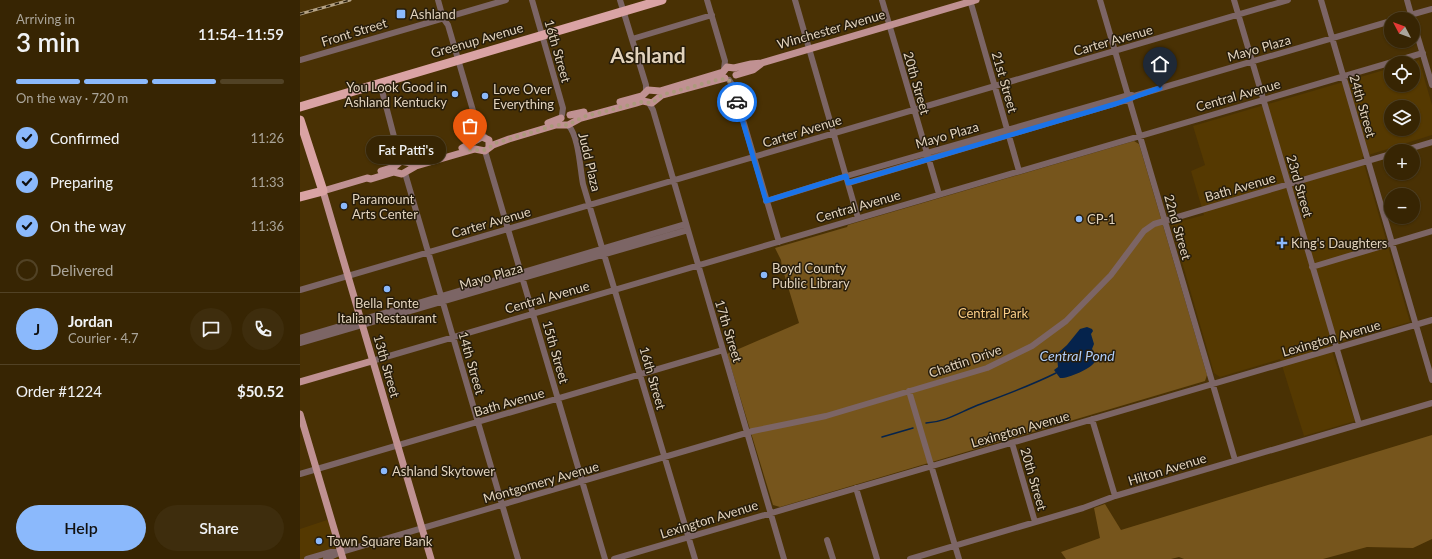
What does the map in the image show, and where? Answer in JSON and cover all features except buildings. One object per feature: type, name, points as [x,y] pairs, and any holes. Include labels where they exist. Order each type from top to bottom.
[{"type":"highway","name":"Greenup Avenue","points":[[300,107],[662,0]]},
{"type":"highway","name":"13th Street","points":[[300,120],[318,180],[323,191]]},
{"type":"highway","name":"Winchester Avenue","points":[[300,197],[323,191]]},
{"type":"main road","name":"Winchester Avenue","points":[[367,178],[370,174],[401,161],[412,162],[446,154],[482,139],[495,138],[536,127],[565,117],[583,117],[649,95],[729,74],[751,64],[762,63],[972,1]]},
{"type":"main road","name":"Winchester Avenue","points":[[323,191],[367,178],[371,179],[404,172],[461,153],[484,149],[565,117]]},
{"type":"main road","points":[[482,139],[490,142],[484,149],[476,146],[482,139]]},
{"type":"main road","points":[[401,161],[408,166],[404,172],[396,169],[401,161]]},
{"type":"main road","name":"13th Street","points":[[323,191],[431,559]]},
{"type":"main road","name":"Central Avenue","points":[[300,382],[372,361]]},
{"type":"main road","points":[[300,414],[342,555]]},
{"type":"street","points":[[438,0],[443,18],[448,25],[482,139]]},
{"type":"street","name":"Front Street","points":[[300,60],[506,0]]},
{"type":"street","name":"16th Street","points":[[532,0],[565,117]]},
{"type":"street","name":"17th Street","points":[[620,0],[784,559]]},
{"type":"street","points":[[707,0],[779,242]]},
{"type":"street","points":[[795,0],[858,218]]},
{"type":"street","name":"20th Street","points":[[882,0],[939,194]]},
{"type":"street","name":"22nd Street","points":[[1100,0],[1131,97],[1140,136],[1236,460]]},
{"type":"street","name":"23rd Street","points":[[1234,0],[1359,424]]},
{"type":"street","name":"Carter Avenue","points":[[300,290],[1288,0]]},
{"type":"street","name":"24th Street","points":[[1321,0],[1432,380]]},
{"type":"street","points":[[1407,0],[1410,12]]},
{"type":"street","name":"21st Street","points":[[972,1],[1019,171]]},
{"type":"street","points":[[1420,14],[1432,9]]},
{"type":"street","points":[[632,39],[712,15]]},
{"type":"street","name":"Mayo Plaza","points":[[766,201],[929,160],[1131,97],[1384,23]]},
{"type":"street","points":[[1420,43],[1432,85]]},
{"type":"street","name":"Central Avenue","points":[[372,361],[1423,53]]},
{"type":"street","points":[[380,83],[401,161]]},
{"type":"street","name":"Mayo Plaza","points":[[847,180],[927,152],[1007,129],[1131,97]]},
{"type":"street","name":"Judd Plaza","points":[[565,117],[572,130],[581,165],[583,184],[589,204]]},
{"type":"street","points":[[1420,146],[1432,142]]},
{"type":"street","name":"15th Street","points":[[484,149],[605,559]]},
{"type":"street","name":"Bath Avenue","points":[[1165,220],[1384,156]]},
{"type":"street","name":"14th Street","points":[[404,172],[518,559]]},
{"type":"street","name":"16th Street","points":[[589,204],[616,290],[695,559]]},
{"type":"street","name":"Chattin Drive","points":[[747,432],[826,416],[987,368],[1013,356],[1046,337],[1085,303],[1122,262],[1148,228],[1165,220]]},
{"type":"street","name":"Mayo Plaza","points":[[300,338],[442,299],[687,227]]},
{"type":"street","points":[[1312,267],[1432,231]]},
{"type":"street","name":"Lexington Avenue","points":[[614,559],[637,556],[688,537],[771,512],[1432,320]]},
{"type":"street","name":"Mayo Plaza","points":[[300,343],[361,322]]},
{"type":"street","name":"Bath Avenue","points":[[300,474],[723,350]]},
{"type":"street","points":[[909,391],[959,559]]},
{"type":"street","name":"Hilton Avenue","points":[[910,559],[1083,508],[1115,496],[1432,403]]},
{"type":"street","points":[[1092,419],[1115,496]]},
{"type":"street","name":"Montgomery Avenue","points":[[326,559],[422,528],[747,432]]},
{"type":"street","name":"20th Street","points":[[1012,443],[1035,522]]},
{"type":"street","points":[[856,488],[877,559]]},
{"type":"street","points":[[828,540],[833,559]]},
{"type":"street","name":"Montgomery Avenue","points":[[307,559],[331,552],[342,555]]},
{"type":"shaded area","name":"King's Daughters","points":[[1420,63],[1432,105],[1432,135],[1403,144],[1384,144],[1384,150],[1362,157],[1410,322],[1330,345],[1355,421],[1304,436],[1280,359],[1220,377],[1214,373],[1171,224],[1204,215],[1191,171],[1205,165],[1193,126],[1384,70],[1384,92],[1420,92]]},
{"type":"shaded area","points":[[330,519],[343,559],[300,559],[300,529]]},
{"type":"green space","name":"Central Park","points":[[1134,141],[1139,144],[1207,375],[1205,381],[780,507],[773,505],[727,354],[799,323],[781,260],[775,248]]},
{"type":"green space","points":[[1432,435],[1432,539],[1413,548],[1367,547],[1323,559],[1184,559],[1179,557],[1171,559],[1066,559],[1061,552],[1100,538],[1094,508],[1105,504],[1121,530]]},
{"type":"water","name":"Central Pond","points":[[1087,327],[1093,331],[1091,334],[1094,344],[1092,349],[1096,356],[1095,361],[1083,371],[1068,377],[1060,378],[1054,370],[1058,367],[1058,353],[1067,345],[1080,329]]},
{"type":"waterway","points":[[926,423],[946,419],[1056,373]]},
{"type":"waterway","points":[[882,437],[913,428]]},
{"type":"railway","points":[[300,14],[350,0]]},
{"type":"way so far","points":[[470,150],[475,149],[484,151],[496,143],[509,139],[556,125],[568,125],[571,122],[583,117],[641,102],[646,101],[652,103],[656,100],[656,98],[662,95],[725,78],[729,80],[733,86],[737,102]]},
{"type":"place","name":"Ashland","points":[[401,14]]},
{"type":"place","name":"You Look Good in Ashland Kentucky","points":[[455,94]]},
{"type":"place","name":"Love Over Everything","points":[[485,96]]},
{"type":"place","name":"Fat Patti's","points":[[470,150]]},
{"type":"place","name":"Paramount Arts Center","points":[[344,206]]},
{"type":"place","name":"CP-1","points":[[1079,219]]},
{"type":"place","name":"King's Daughters","points":[[1282,243]]},
{"type":"place","name":"Boyd County Public Library","points":[[764,275]]},
{"type":"place","name":"Bella Fonte Italian Restaurant","points":[[387,289]]},
{"type":"place","name":"Ashland Skytower","points":[[384,471]]},
{"type":"place","name":"Town Square Bank","points":[[319,541]]},
{"type":"district","name":"Ashland","points":[[648,56]]},
{"type":"route","points":[[737,102],[766,201],[846,176],[848,183],[862,179],[1115,104],[1160,88]]}]
